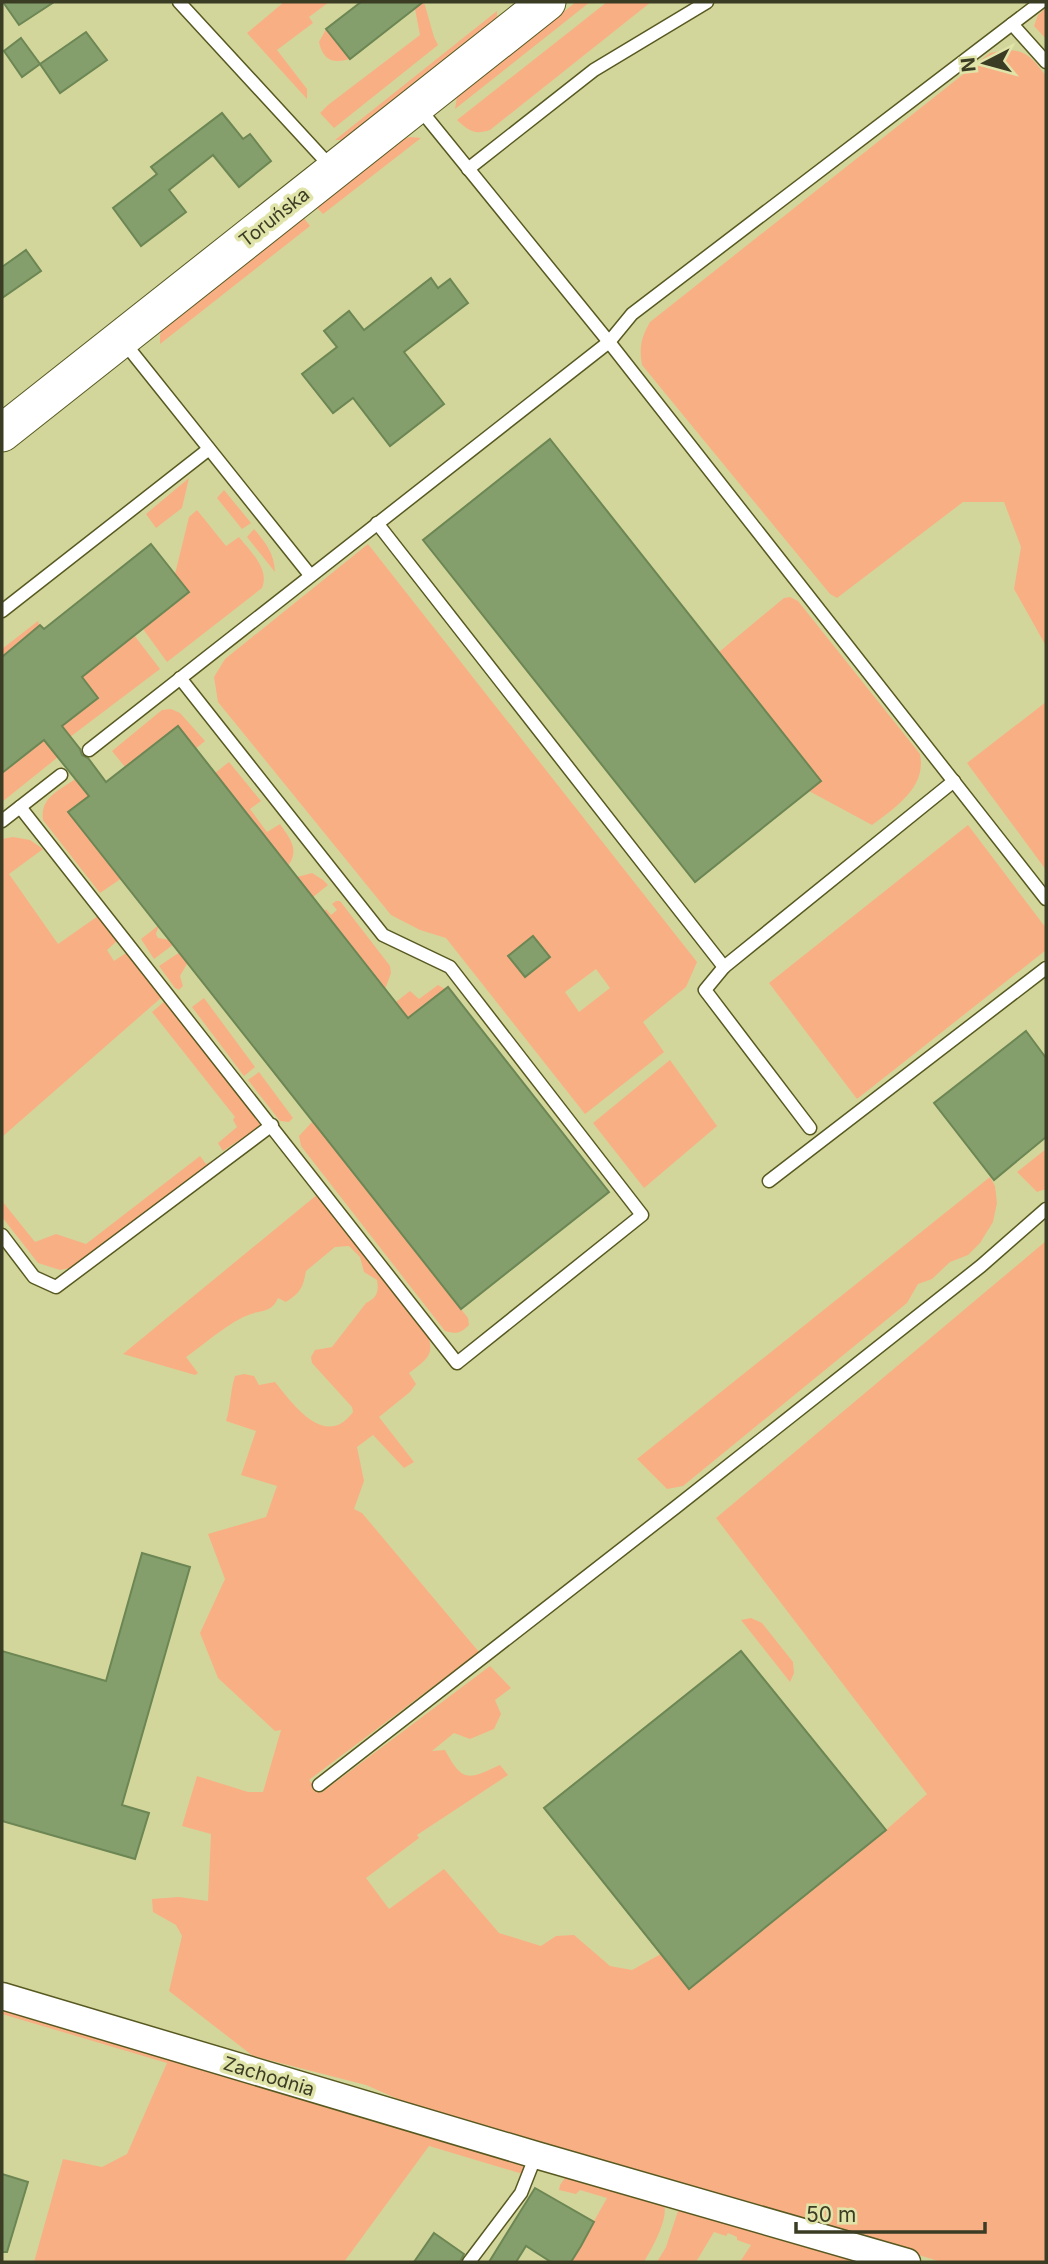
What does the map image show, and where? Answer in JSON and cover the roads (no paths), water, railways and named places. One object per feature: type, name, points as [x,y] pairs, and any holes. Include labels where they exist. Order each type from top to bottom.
[{"type":"street","name":"Toruńska","points":[[2,433],[547,2]]},
{"type":"street","name":"Zachodnia","points":[[2,1996],[907,2262]]},
{"type":"lane","points":[[179,2],[333,170]]},
{"type":"lane","points":[[468,169],[594,70],[706,2]]},
{"type":"lane","points":[[89,750],[609,342],[632,314],[1041,2]]},
{"type":"lane","points":[[1012,24],[1046,62]]},
{"type":"lane","points":[[417,105],[609,342],[1046,899]]},
{"type":"lane","points":[[121,338],[310,575]]},
{"type":"lane","points":[[2,611],[209,449]]},
{"type":"lane","points":[[377,523],[724,967]]},
{"type":"lane","points":[[20,807],[457,1363],[642,1215],[450,967],[383,935],[180,678]]},
{"type":"lane","points":[[2,821],[61,775]]},
{"type":"lane","points":[[810,1128],[705,990],[724,967],[954,781]]},
{"type":"lane","points":[[769,1181],[1046,968]]},
{"type":"lane","points":[[2,1235],[34,1277],[56,1287],[272,1125]]},
{"type":"lane","points":[[319,1784],[981,1266],[1046,1209]]},
{"type":"lane","points":[[469,2262],[521,2193],[536,2155]]}]
